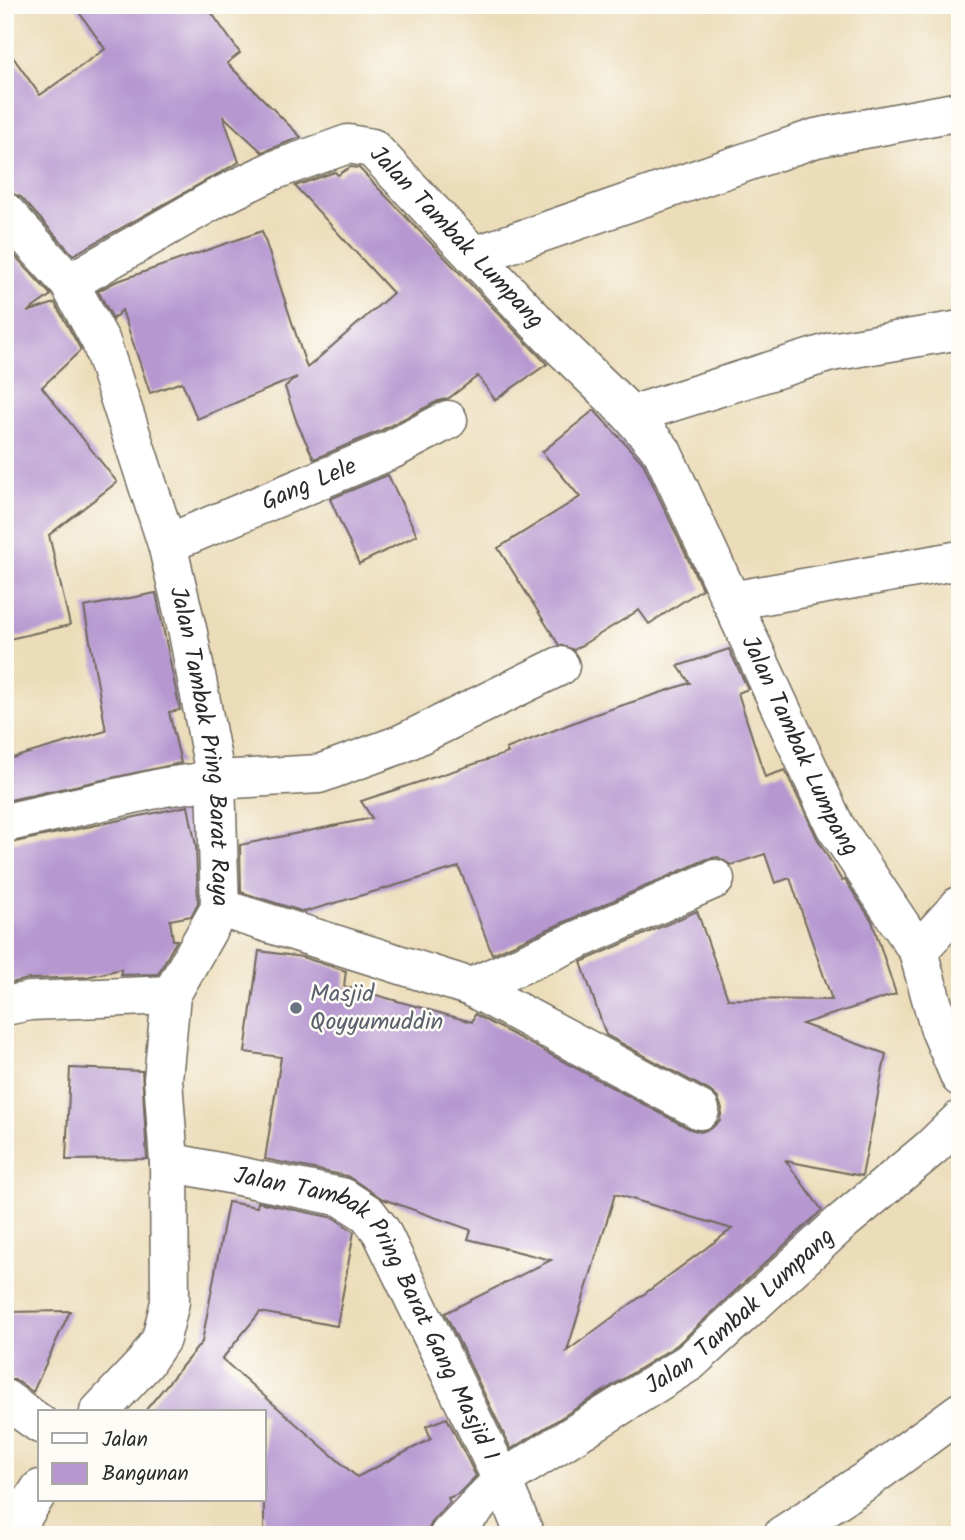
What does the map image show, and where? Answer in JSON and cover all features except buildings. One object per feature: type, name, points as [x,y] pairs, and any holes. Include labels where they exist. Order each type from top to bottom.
[{"type":"street","points":[[474,256],[816,138],[960,111]]},
{"type":"street","name":"Jalan Tambak Lumpang","points":[[68,284],[216,198],[272,171],[348,144],[372,148],[631,415],[662,451],[835,826],[918,951],[939,1027],[960,1077]]},
{"type":"street","name":"Jalan Tambak Pring Barat Raya","points":[[5,212],[68,284],[102,342],[167,544],[188,633],[216,780],[220,908],[171,995],[163,1079],[169,1162],[170,1301],[161,1339],[145,1363],[101,1410]]},
{"type":"street","points":[[631,415],[831,352],[960,330]]},
{"type":"street","name":"Gang Lele","points":[[167,544],[391,450],[447,420]]},
{"type":"street","name":"Jalan Tambak Lumpang","points":[[732,601],[960,560]]},
{"type":"street","points":[[5,823],[165,787],[216,780],[320,774],[401,744],[559,666]]},
{"type":"street","points":[[471,987],[715,879]]},
{"type":"street","points":[[918,951],[960,905]]},
{"type":"street","points":[[220,908],[471,987],[699,1110]]},
{"type":"street","points":[[5,1006],[30,1001],[171,995]]},
{"type":"street","name":"Jalan Tambak Lumpang","points":[[449,1535],[502,1480],[690,1362],[841,1223],[932,1148],[960,1120]]},
{"type":"street","name":"Jalan Tambak Pring Barat Gang Masjid I","points":[[169,1162],[342,1197],[355,1203],[381,1231],[435,1347],[502,1480]]},
{"type":"street","points":[[5,1399],[38,1423]]},
{"type":"street","points":[[783,1535],[867,1480],[960,1412]]},
{"type":"street","points":[[502,1480],[525,1535]]},
{"type":"street","points":[[11,1535],[38,1492]]},
{"type":"place","name":"Masjid Qoyyumuddin","points":[[296,1008]]}]
